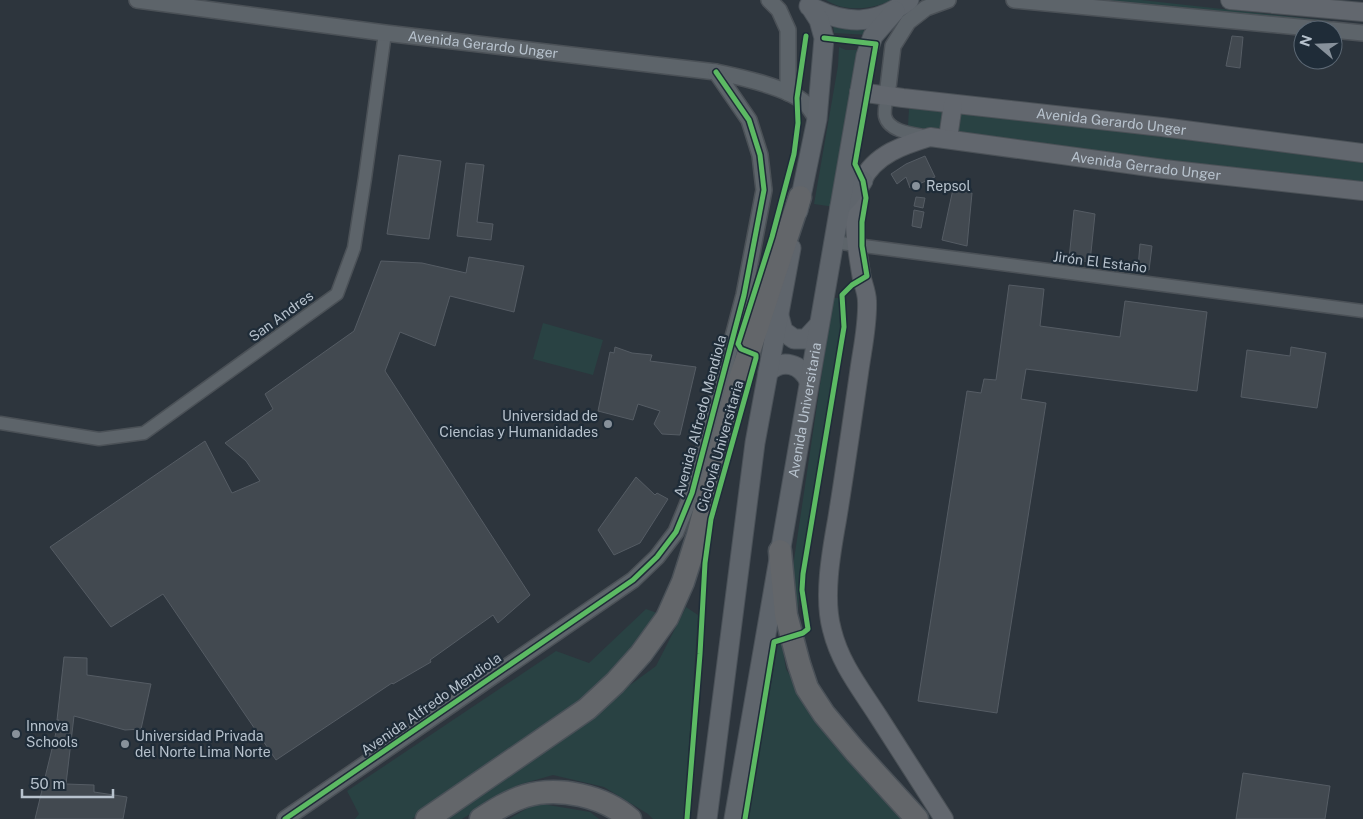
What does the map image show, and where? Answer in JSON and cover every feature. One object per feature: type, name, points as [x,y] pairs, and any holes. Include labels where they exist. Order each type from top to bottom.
[{"type":"highway","points":[[427,819],[587,709],[615,683],[641,654],[667,618],[684,582],[736,391],[800,198]]},
{"type":"highway","points":[[704,452],[729,392],[745,362]]},
{"type":"highway","points":[[780,551],[786,615],[799,664],[808,688],[824,714],[916,819]]},
{"type":"highway","points":[[481,819],[502,806],[526,796],[551,792],[601,801],[630,819]]},
{"type":"main road","points":[[1230,0],[1363,12]]},
{"type":"main road","points":[[806,3],[830,16],[852,21],[874,19],[902,5]]},
{"type":"main road","points":[[707,819],[753,453],[800,198],[817,119],[824,38],[819,20],[806,3]]},
{"type":"main road","name":"Avenida Universitaria","points":[[734,819],[859,92],[870,42],[878,29],[902,5]]},
{"type":"main road","points":[[1313,7],[1340,20],[1363,23]]},
{"type":"main road","name":"Avenida Gerardo Unger","points":[[859,92],[1162,127],[1363,153]]},
{"type":"main road","points":[[948,138],[953,104]]},
{"type":"main road","name":"Avenida Gerrado Unger","points":[[863,181],[871,167],[884,155],[905,145],[930,137],[1164,169],[1363,191]]},
{"type":"main road","points":[[839,208],[863,181]]},
{"type":"main road","points":[[863,181],[858,195],[855,232],[867,300],[865,334],[831,555],[829,583],[831,628],[838,653],[852,679],[875,711],[944,819]]},
{"type":"main road","points":[[779,316],[783,331],[794,339],[806,339],[818,326]]},
{"type":"main road","points":[[768,372],[777,366],[788,364],[801,369],[809,381]]},
{"type":"street","name":"Avenida Gerardo Unger","points":[[137,0],[385,33],[716,72],[744,78],[788,93],[804,103],[817,119]]},
{"type":"street","points":[[769,0],[779,10],[788,30],[788,93]]},
{"type":"street","points":[[886,96],[893,46],[908,22],[926,8],[948,0]]},
{"type":"street","points":[[1014,0],[1293,26]]},
{"type":"street","points":[[1343,31],[1363,33]]},
{"type":"street","name":"San Andres","points":[[0,424],[99,440],[144,433],[338,294],[354,248],[385,33]]},
{"type":"street","name":"Avenida Alfredo Mendiola","points":[[285,819],[632,580],[657,557],[676,532],[692,493],[704,452],[744,295],[764,190],[760,155],[749,120],[716,72]]},
{"type":"street","name":"Avenida Gerrado Unger","points":[[886,96],[885,116],[890,125],[899,130],[930,137]]},
{"type":"street","name":"Jirón El Estaño","points":[[833,242],[1363,312]]},
{"type":"green space","points":[[826,0],[893,0],[876,6],[850,8],[842,7]]},
{"type":"green space","points":[[1086,0],[1141,0],[1323,20],[1293,20],[1293,23]]},
{"type":"green space","points":[[833,25],[870,25],[869,35],[834,33]]},
{"type":"green space","points":[[839,47],[846,50],[859,50],[835,207],[814,204],[838,66]]},
{"type":"green space","points":[[915,103],[1363,159],[1363,186],[919,133],[908,125],[909,109]]},
{"type":"green space","points":[[833,298],[841,298],[844,318],[800,578],[798,613],[806,637],[799,637],[792,573]]},
{"type":"green space","points":[[543,323],[603,340],[593,375],[533,359]]},
{"type":"green space","points":[[686,607],[698,615],[684,819],[653,819],[604,787],[553,775],[518,785],[462,819],[447,819],[656,666]]},
{"type":"green space","points":[[646,609],[657,613],[647,634],[589,695],[412,819],[355,819],[359,814],[347,791],[556,651],[589,663]]},
{"type":"green space","points":[[780,633],[786,669],[833,744],[902,819],[747,819]]},
{"type":"green space","points":[[536,803],[590,812],[599,819],[509,819]]},
{"type":"building","points":[[1232,36],[1243,37],[1240,68],[1226,66]]},
{"type":"building","points":[[399,155],[441,161],[429,239],[387,234]]},
{"type":"building","points":[[925,156],[935,177],[910,188],[906,177],[897,184],[891,174],[906,164]]},
{"type":"building","points":[[466,163],[484,165],[477,222],[493,224],[491,240],[457,236]]},
{"type":"building","points":[[953,189],[972,193],[967,246],[942,240]]},
{"type":"building","points":[[916,197],[925,198],[923,208],[914,206]]},
{"type":"building","points":[[914,210],[924,212],[921,228],[912,226]]},
{"type":"building","points":[[1074,210],[1095,214],[1090,262],[1069,259]]},
{"type":"building","points":[[1140,244],[1152,246],[1149,270],[1138,268]]},
{"type":"building","points":[[469,257],[524,266],[514,312],[450,296],[435,346],[400,332],[385,371],[530,595],[498,623],[493,615],[430,660],[431,662],[392,683],[276,760],[163,594],[111,627],[50,547],[205,441],[232,493],[260,481],[246,461],[225,443],[273,409],[265,394],[354,331],[381,261],[422,263],[466,273]]},
{"type":"building","points":[[1009,285],[1044,289],[1040,326],[1120,337],[1125,301],[1207,312],[1197,391],[1026,369],[1021,399],[1046,403],[997,713],[918,701],[967,391],[981,393],[984,379],[996,380]]},
{"type":"building","points":[[615,347],[632,353],[652,355],[650,361],[696,367],[680,435],[662,434],[654,424],[660,411],[638,404],[633,420],[598,411],[610,352],[614,353]]},
{"type":"building","points":[[1291,347],[1326,353],[1317,408],[1241,397],[1247,350],[1290,356]]},
{"type":"building","points":[[636,477],[655,495],[657,493],[668,499],[640,543],[614,555],[598,530]]},
{"type":"building","points":[[64,657],[87,658],[87,675],[151,684],[141,729],[125,730],[74,716],[66,784],[94,785],[94,792],[127,797],[123,819],[35,819],[59,720],[57,720]]},
{"type":"building","points":[[1243,773],[1330,786],[1325,819],[1236,819]]},
{"type":"cycle path","name":"Ciclovía Universitaria","points":[[687,819],[705,563],[711,519],[756,358],[756,355],[741,349],[738,344],[772,237],[794,154],[798,123],[797,98],[806,36]]},
{"type":"cycle path","points":[[745,819],[774,642],[803,633],[808,629],[802,590],[803,574],[844,327],[842,295],[852,285],[867,276],[862,246],[862,222],[866,198],[863,181],[855,164],[876,44],[824,38]]},
{"type":"cycle path","name":"Ciclovía Universitaria","points":[[285,819],[633,580],[657,557],[676,532],[692,493],[744,295],[764,190],[760,155],[749,120],[716,72]]},
{"type":"place","name":"Repsol","points":[[916,186]]},
{"type":"place","name":"Universidad de Ciencias y Humanidades","points":[[608,424]]},
{"type":"place","name":"Innova Schools","points":[[16,734]]},
{"type":"place","name":"Universidad Privada del Norte Lima Norte","points":[[125,744]]}]
